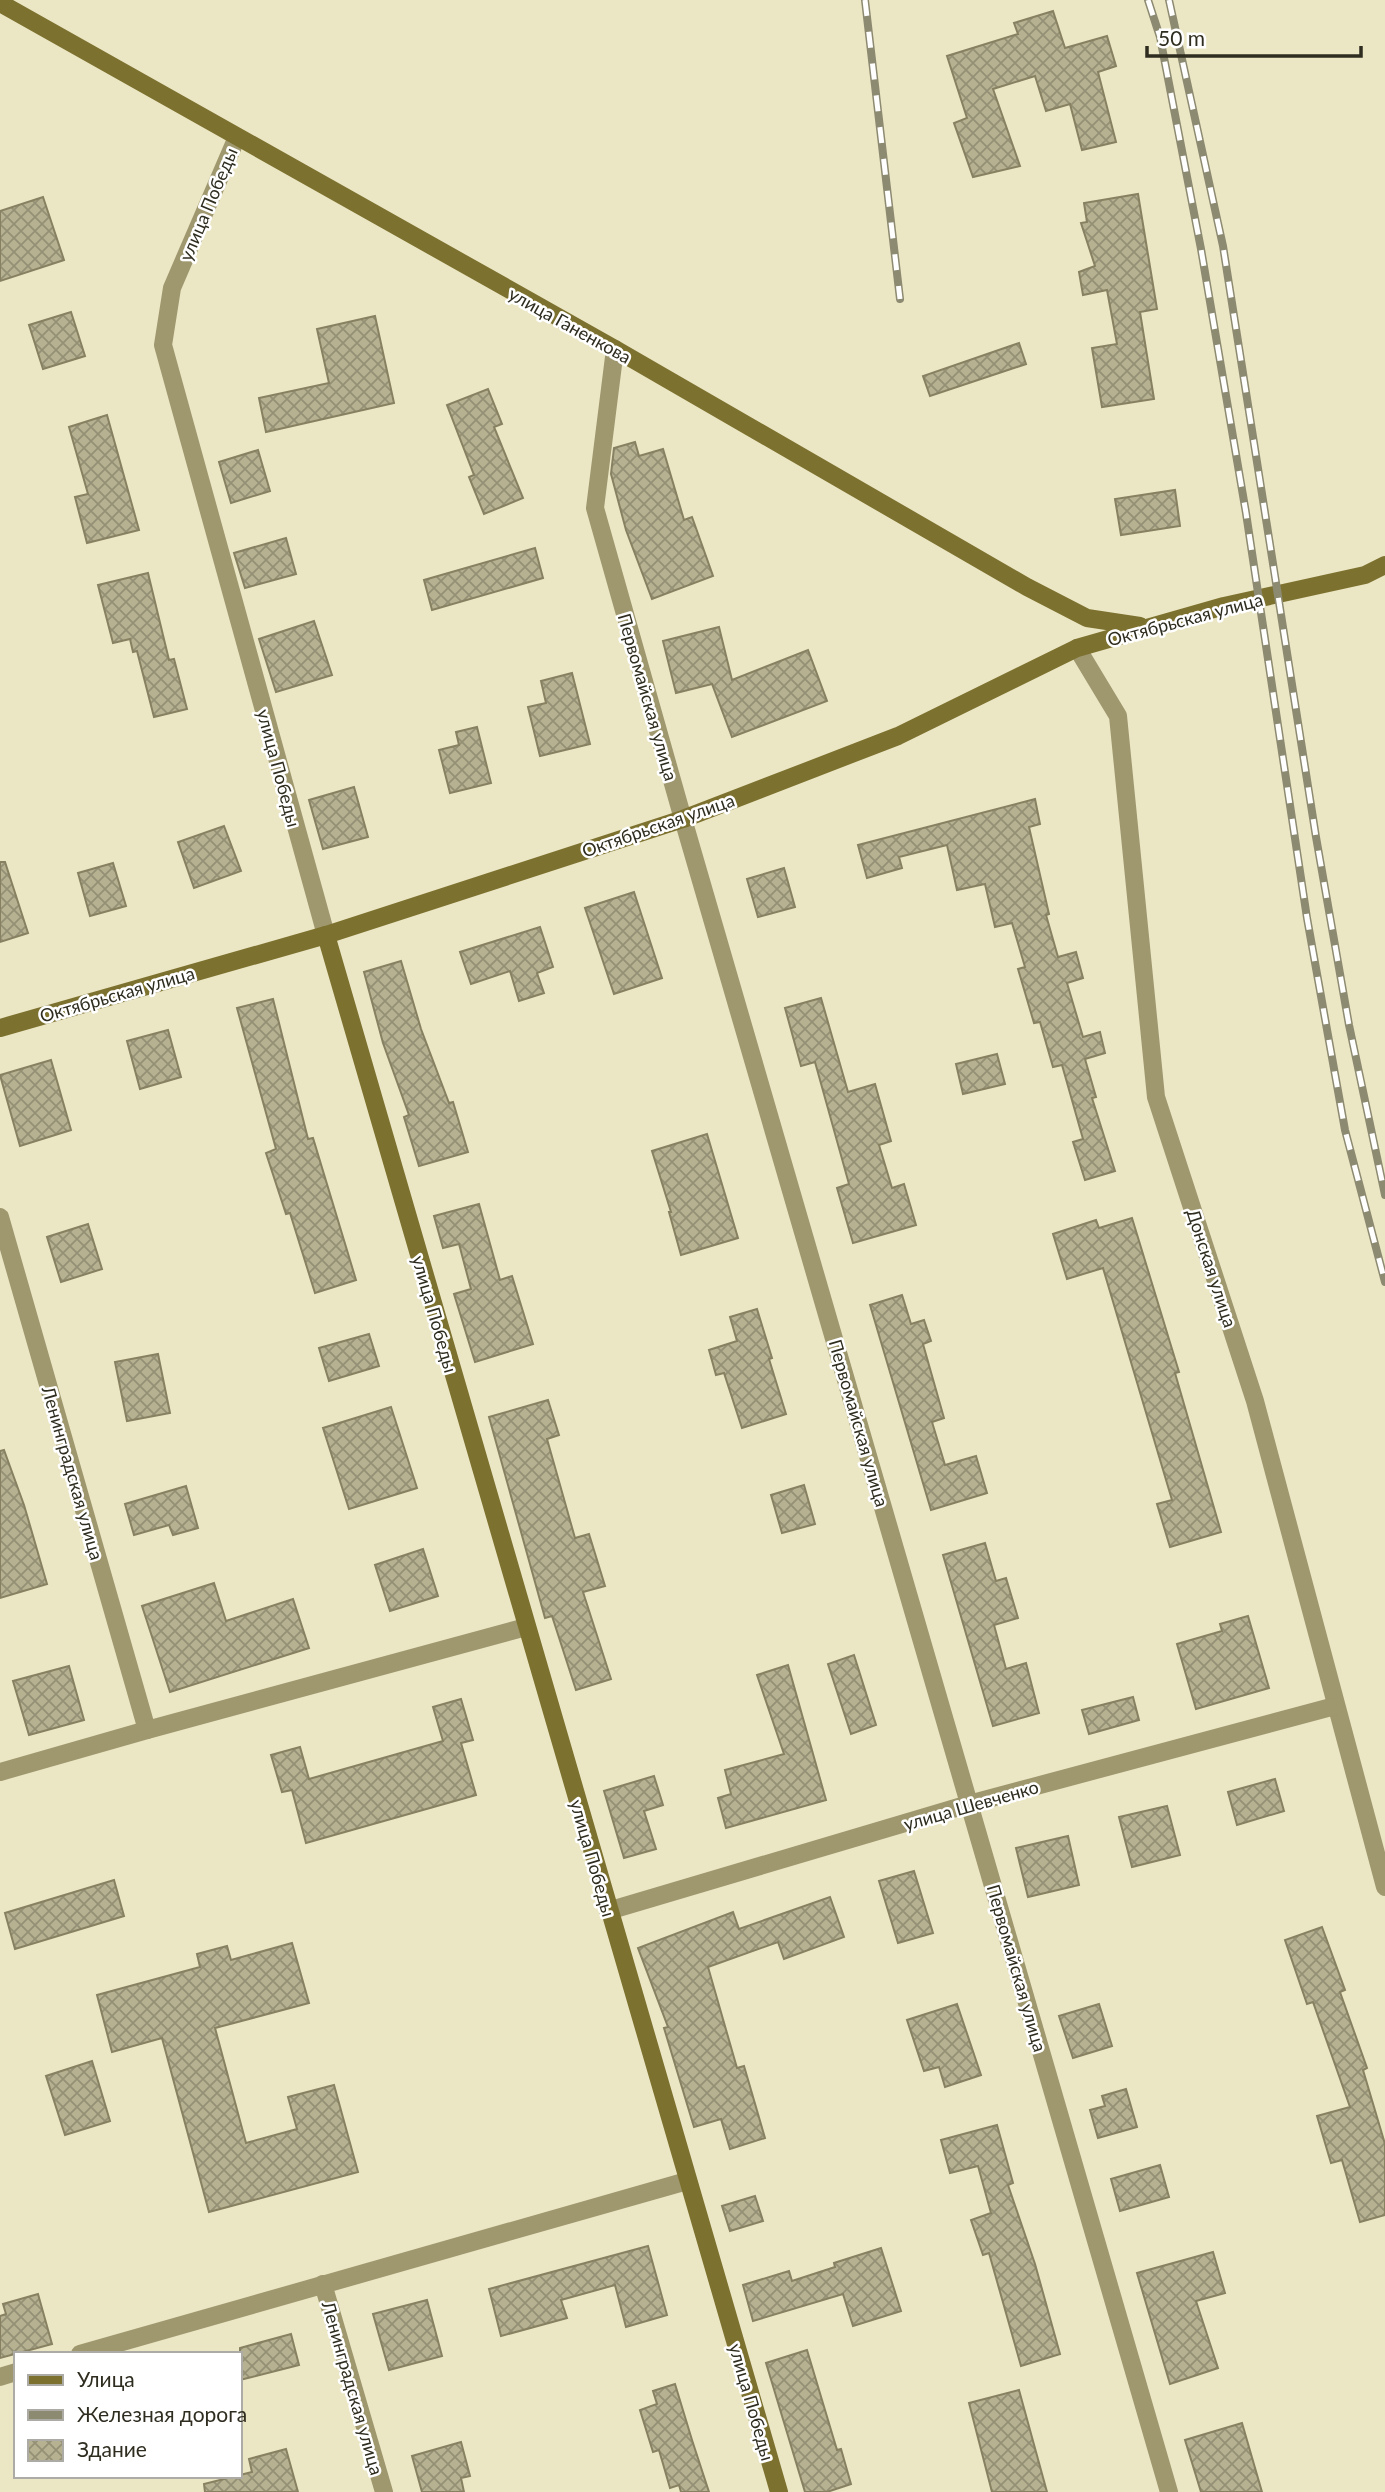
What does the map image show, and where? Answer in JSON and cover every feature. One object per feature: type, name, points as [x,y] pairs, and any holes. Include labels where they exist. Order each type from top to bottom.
[{"type":"street","name":"улица Ганенкова","points":[[0,3],[615,349],[1027,587],[1087,618],[1147,627]]},
{"type":"street","name":"улица Победы","points":[[237,137],[172,288],[163,345],[326,935],[779,2492]]},
{"type":"street","name":"Первомайская улица","points":[[615,349],[595,508],[682,819],[1169,2492]]},
{"type":"street","name":"Октябрьская улица","points":[[0,1028],[326,935],[682,819],[898,736],[1077,648],[1259,598],[1365,575],[1385,565]]},
{"type":"street","name":"Донская улица","points":[[1077,648],[1118,716],[1156,1097],[1255,1401],[1385,1887]]},
{"type":"street","name":"Ленинградская улица","points":[[0,1217],[147,1730]]},
{"type":"street","points":[[0,1772],[526,1627]]},
{"type":"street","name":"улица Шевченко","points":[[608,1911],[969,1804],[1335,1706]]},
{"type":"street","points":[[87,2352],[687,2181]]},
{"type":"street","name":"Ленинградская улица","points":[[323,2284],[384,2492]]},
{"type":"building","points":[[1053,11],[1065,48],[1107,36],[1116,66],[1098,72],[1116,142],[1082,150],[1070,104],[1046,111],[1035,76],[993,89],[1020,166],[973,177],[954,123],[967,118],[947,56],[1018,34],[1014,23]]},
{"type":"building","points":[[1138,194],[1157,309],[1140,312],[1154,399],[1102,407],[1092,348],[1117,344],[1107,290],[1083,295],[1079,272],[1095,266],[1081,223],[1087,222],[1084,203]]},
{"type":"building","points":[[43,197],[64,260],[0,281],[0,211]]},
{"type":"building","points":[[71,312],[85,356],[43,369],[29,325]]},
{"type":"building","points":[[375,316],[394,403],[266,432],[259,398],[329,383],[317,329]]},
{"type":"building","points":[[1019,343],[1026,364],[930,396],[923,376]]},
{"type":"building","points":[[488,389],[502,424],[494,427],[523,498],[484,514],[469,477],[474,475],[447,405]]},
{"type":"building","points":[[107,415],[139,530],[87,543],[75,497],[88,494],[69,427]]},
{"type":"building","points":[[635,442],[639,456],[663,449],[684,520],[692,517],[713,576],[652,599],[626,530],[611,474],[614,448]]},
{"type":"building","points":[[258,450],[270,491],[231,503],[219,462]]},
{"type":"building","points":[[1175,490],[1180,526],[1121,535],[1115,499]]},
{"type":"building","points":[[286,538],[296,574],[245,588],[234,553]]},
{"type":"building","points":[[535,548],[543,578],[432,610],[424,580]]},
{"type":"building","points":[[148,573],[169,660],[174,659],[187,709],[154,717],[137,651],[133,652],[130,639],[113,643],[98,585]]},
{"type":"building","points":[[314,621],[332,675],[276,692],[259,639]]},
{"type":"building","points":[[719,627],[732,680],[808,650],[827,701],[732,737],[712,684],[676,693],[663,641]]},
{"type":"building","points":[[572,673],[590,744],[540,756],[528,707],[546,703],[541,681]]},
{"type":"building","points":[[477,727],[491,783],[450,793],[439,750],[459,745],[456,732]]},
{"type":"building","points":[[354,787],[368,837],[323,849],[309,800]]},
{"type":"building","points":[[1035,799],[1040,824],[1029,827],[1049,914],[1046,915],[1058,957],[1076,952],[1083,978],[1067,983],[1083,1037],[1100,1032],[1105,1053],[1085,1059],[1096,1097],[1092,1098],[1115,1171],[1085,1180],[1073,1142],[1083,1139],[1062,1065],[1053,1067],[1040,1022],[1034,1023],[1018,969],[1025,967],[1012,923],[995,927],[985,884],[957,890],[947,845],[899,857],[902,868],[867,878],[858,845]]},
{"type":"building","points":[[224,826],[241,871],[194,888],[178,842]]},
{"type":"building","points":[[0,862],[5,862],[28,933],[0,942]]},
{"type":"building","points":[[113,863],[126,906],[90,916],[78,873]]},
{"type":"building","points":[[784,868],[795,907],[758,917],[747,879]]},
{"type":"building","points":[[634,892],[662,978],[614,994],[585,908]]},
{"type":"building","points":[[540,927],[553,967],[537,973],[544,993],[519,1001],[510,971],[471,984],[460,952]]},
{"type":"building","points":[[401,961],[421,1029],[449,1103],[453,1102],[468,1152],[419,1166],[404,1117],[409,1115],[383,1043],[364,972]]},
{"type":"building","points":[[821,998],[848,1092],[875,1084],[891,1141],[879,1145],[892,1188],[904,1184],[916,1225],[853,1243],[837,1188],[849,1184],[815,1062],[801,1066],[785,1008]]},
{"type":"building","points":[[273,999],[308,1139],[313,1138],[356,1280],[315,1293],[290,1213],[286,1214],[266,1153],[276,1149],[237,1008]]},
{"type":"building","points":[[168,1030],[181,1077],[140,1089],[127,1041]]},
{"type":"building","points":[[997,1054],[1005,1084],[963,1094],[956,1064]]},
{"type":"building","points":[[51,1060],[71,1130],[20,1146],[0,1075]]},
{"type":"building","points":[[707,1134],[738,1238],[681,1255],[652,1151]]},
{"type":"building","points":[[479,1204],[500,1280],[512,1276],[533,1344],[475,1362],[454,1294],[471,1289],[459,1244],[443,1248],[434,1216]]},
{"type":"building","points":[[1132,1218],[1179,1372],[1175,1373],[1221,1532],[1170,1547],[1157,1504],[1172,1500],[1103,1268],[1067,1279],[1053,1234],[1096,1220],[1099,1228]]},
{"type":"building","points":[[88,1224],[102,1269],[61,1282],[47,1237]]},
{"type":"building","points":[[902,1295],[911,1324],[924,1320],[931,1341],[923,1344],[944,1418],[932,1422],[945,1465],[976,1456],[987,1493],[931,1510],[870,1305]]},
{"type":"building","points":[[757,1309],[786,1414],[742,1428],[724,1373],[716,1375],[709,1350],[737,1341],[730,1317]]},
{"type":"building","points":[[369,1334],[379,1366],[329,1381],[319,1348]]},
{"type":"building","points":[[158,1354],[170,1413],[127,1421],[115,1362]]},
{"type":"building","points":[[548,1400],[559,1435],[547,1439],[575,1538],[589,1534],[605,1586],[583,1592],[611,1679],[576,1690],[552,1616],[545,1618],[489,1417]]},
{"type":"building","points":[[391,1407],[417,1488],[349,1509],[323,1428]]},
{"type":"building","points":[[4,1450],[24,1505],[47,1584],[0,1598],[0,1451]]},
{"type":"building","points":[[804,1485],[815,1524],[782,1533],[771,1495]]},
{"type":"building","points":[[186,1486],[198,1528],[173,1535],[169,1525],[134,1535],[125,1504]]},
{"type":"building","points":[[985,1543],[996,1581],[1006,1578],[1018,1618],[994,1625],[1006,1669],[1026,1663],[1039,1713],[993,1726],[943,1555]]},
{"type":"building","points":[[423,1549],[438,1596],[390,1611],[375,1565]]},
{"type":"building","points":[[214,1583],[226,1621],[293,1599],[309,1648],[170,1692],[142,1606]]},
{"type":"building","points":[[1248,1616],[1269,1688],[1196,1709],[1177,1644],[1222,1631],[1220,1624]]},
{"type":"building","points":[[854,1655],[876,1725],[851,1734],[828,1664]]},
{"type":"building","points":[[788,1665],[826,1800],[726,1828],[718,1798],[731,1794],[725,1770],[784,1754],[757,1675]]},
{"type":"building","points":[[69,1666],[84,1720],[29,1735],[13,1681]]},
{"type":"building","points":[[1133,1697],[1139,1720],[1089,1734],[1082,1710]]},
{"type":"building","points":[[461,1699],[473,1740],[461,1743],[476,1795],[306,1843],[292,1790],[282,1792],[271,1755],[300,1747],[309,1779],[443,1741],[433,1707]]},
{"type":"building","points":[[654,1776],[663,1805],[644,1811],[656,1849],[624,1858],[604,1791]]},
{"type":"building","points":[[1275,1779],[1284,1811],[1237,1825],[1228,1792]]},
{"type":"building","points":[[1167,1806],[1180,1855],[1132,1867],[1119,1817]]},
{"type":"building","points":[[1068,1836],[1079,1885],[1028,1897],[1016,1848]]},
{"type":"building","points":[[914,1871],[933,1933],[898,1943],[879,1881]]},
{"type":"building","points":[[114,1880],[124,1916],[15,1949],[5,1913]]},
{"type":"building","points":[[830,1897],[844,1937],[784,1959],[778,1942],[708,1967],[737,2068],[744,2066],[765,2138],[730,2149],[721,2119],[694,2127],[664,2028],[668,2027],[638,1948],[733,1912],[739,1929]]},
{"type":"building","points":[[1322,1927],[1345,1990],[1340,1992],[1367,2068],[1363,2070],[1385,2144],[1385,2215],[1360,2222],[1342,2160],[1331,2163],[1317,2116],[1350,2107],[1313,2002],[1307,2004],[1285,1940]]},
{"type":"building","points":[[292,1943],[309,2003],[215,2028],[246,2143],[297,2129],[288,2097],[334,2085],[358,2172],[209,2212],[162,2038],[112,2052],[97,1995],[200,1967],[197,1954],[227,1946],[231,1960]]},
{"type":"building","points":[[957,2004],[981,2075],[945,2087],[939,2067],[924,2071],[907,2020]]},
{"type":"building","points":[[1099,2004],[1112,2046],[1073,2058],[1059,2016]]},
{"type":"building","points":[[92,2061],[110,2121],[65,2135],[46,2076]]},
{"type":"building","points":[[1126,2089],[1137,2127],[1098,2138],[1090,2110],[1105,2106],[1102,2096]]},
{"type":"building","points":[[997,2125],[1013,2183],[1008,2185],[1035,2264],[1060,2354],[1021,2366],[989,2253],[983,2255],[971,2220],[991,2213],[978,2166],[950,2173],[941,2140]]},
{"type":"building","points":[[1160,2165],[1169,2197],[1120,2211],[1111,2179]]},
{"type":"building","points":[[755,2196],[763,2221],[730,2231],[722,2206]]},
{"type":"building","points":[[648,2246],[667,2315],[626,2327],[615,2285],[561,2300],[567,2318],[501,2336],[489,2289]]},
{"type":"building","points":[[881,2248],[901,2311],[853,2326],[843,2294],[753,2321],[743,2285],[789,2271],[792,2281],[835,2267],[834,2263]]},
{"type":"building","points":[[1213,2252],[1225,2293],[1196,2301],[1218,2368],[1170,2384],[1137,2273]]},
{"type":"building","points":[[38,2294],[52,2344],[14,2352],[0,2358],[0,2316],[6,2314],[3,2304]]},
{"type":"building","points":[[427,2300],[442,2356],[389,2370],[373,2314]]},
{"type":"building","points":[[291,2334],[299,2365],[242,2379],[240,2348]]},
{"type":"building","points":[[807,2350],[837,2450],[841,2449],[851,2484],[827,2492],[805,2492],[766,2363]]},
{"type":"building","points":[[675,2384],[709,2492],[681,2492],[679,2485],[670,2488],[659,2450],[653,2452],[640,2410],[657,2404],[653,2391]]},
{"type":"building","points":[[1019,2390],[1047,2492],[992,2492],[969,2403]]},
{"type":"building","points":[[1242,2423],[1262,2492],[1201,2492],[1185,2440]]},
{"type":"building","points":[[461,2442],[470,2476],[461,2478],[464,2492],[422,2492],[412,2456]]},
{"type":"building","points":[[286,2449],[298,2492],[205,2492],[204,2484],[228,2478],[242,2478],[242,2474],[252,2472],[249,2459]]},
{"type":"railway","points":[[865,0],[900,299]]},
{"type":"railway","points":[[1148,0],[1160,37],[1201,249],[1246,513],[1307,918],[1345,1130],[1385,1282]]},
{"type":"railway","points":[[1169,0],[1223,246],[1316,837],[1349,1025],[1385,1195]]}]
